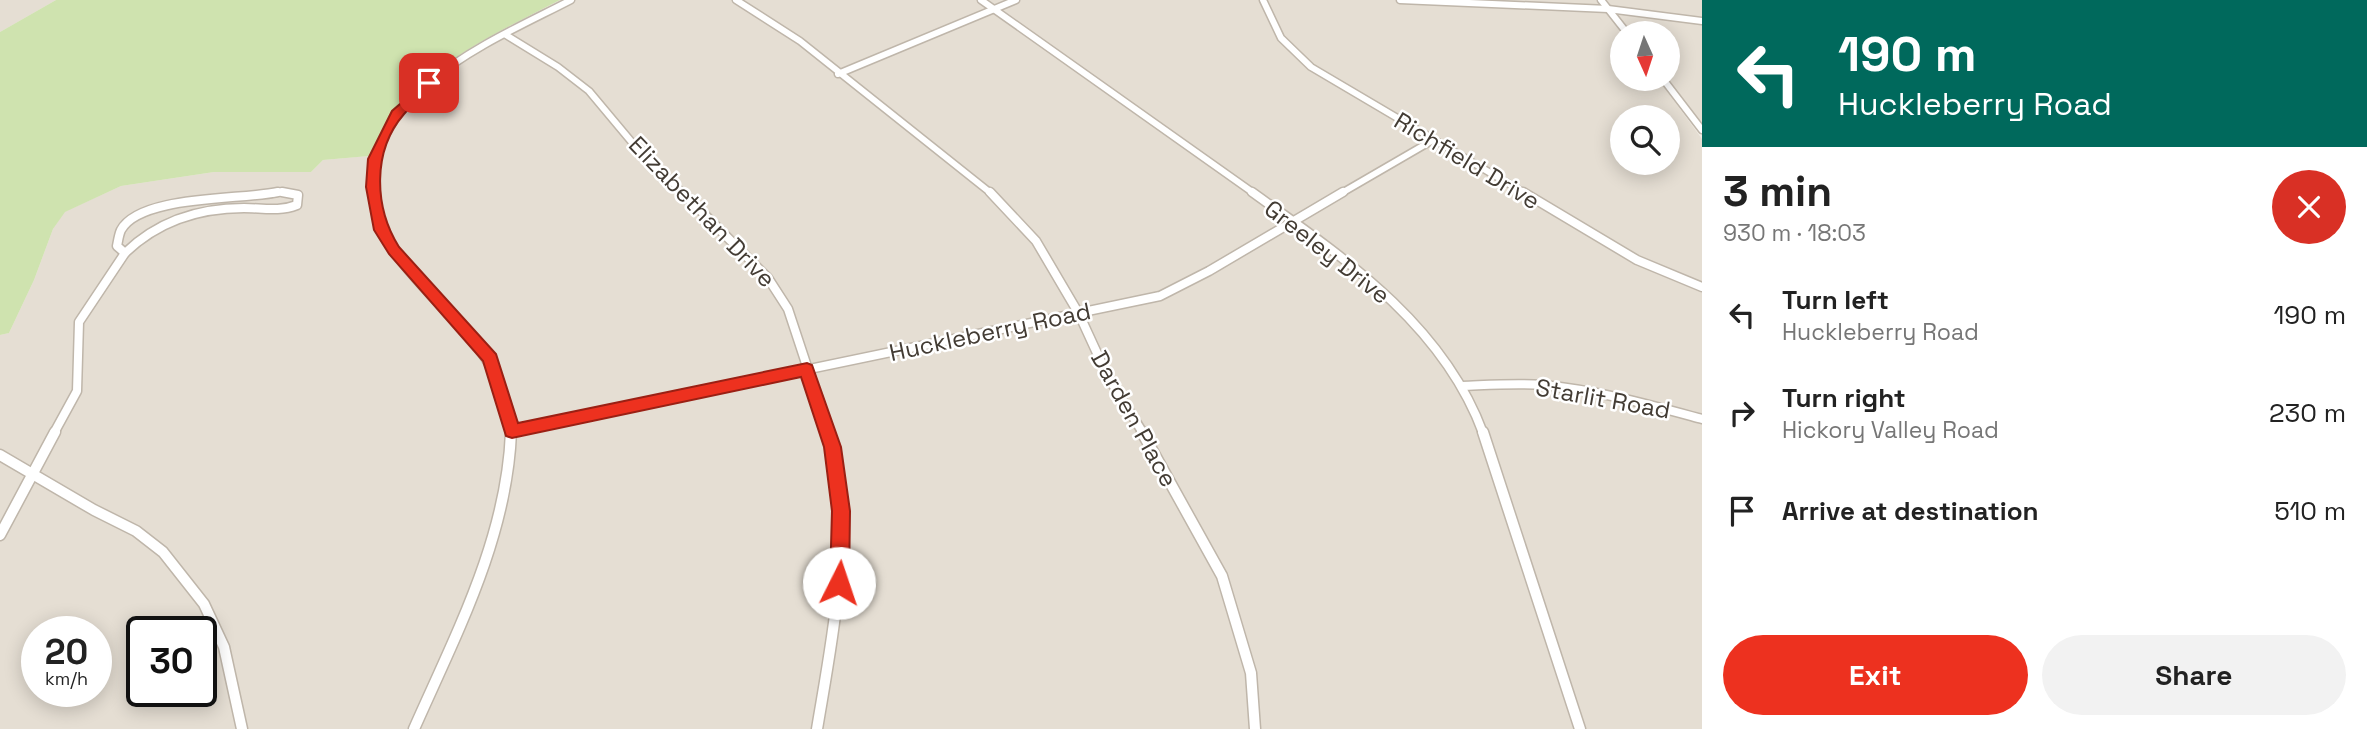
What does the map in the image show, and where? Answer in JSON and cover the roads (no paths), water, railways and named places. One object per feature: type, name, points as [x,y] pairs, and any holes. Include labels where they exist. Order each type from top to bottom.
[{"type":"street","points":[[414,729],[465,610],[498,517],[512,431],[490,359],[394,251],[381,230],[373,187],[374,159],[397,114],[444,69],[571,0]]},
{"type":"street","name":"Darden Place","points":[[736,0],[787,32],[994,196],[1036,241],[1079,314],[1108,377],[1143,433],[1222,576],[1251,673],[1255,729]]},
{"type":"street","name":"Greeley Drive","points":[[981,0],[1238,185],[1339,254],[1391,298],[1438,351],[1474,408],[1580,729]]},
{"type":"street","points":[[838,74],[1016,0]]},
{"type":"street","name":"Richfield Drive","points":[[1263,0],[1273,29],[1292,52],[1337,84],[1637,260],[1702,287]]},
{"type":"street","points":[[1400,0],[1608,9],[1702,21]]},
{"type":"street","points":[[1601,0],[1618,21]]},
{"type":"street","name":"Elizabethan Drive","points":[[506,35],[558,67],[589,91],[635,146],[738,246],[775,286],[788,309],[831,439],[841,511],[842,557],[837,609],[817,729]]},
{"type":"street","points":[[1672,91],[1702,130]]},
{"type":"street","name":"Huckleberry Road","points":[[512,431],[1160,296],[1178,289],[1433,140]]},
{"type":"street","points":[[0,535],[77,391],[79,323],[125,253],[153,230],[192,216],[244,208],[282,211],[297,205],[300,198],[298,195],[280,192],[236,199],[194,200],[164,206],[134,216],[117,236],[117,247],[125,253]]},
{"type":"street","points":[[192,216],[194,200]]},
{"type":"street","name":"Starlit Road","points":[[1462,386],[1540,385],[1575,389],[1702,418]]},
{"type":"street","points":[[0,455],[94,510],[136,531],[177,567],[204,604],[224,647],[242,729]]}]
